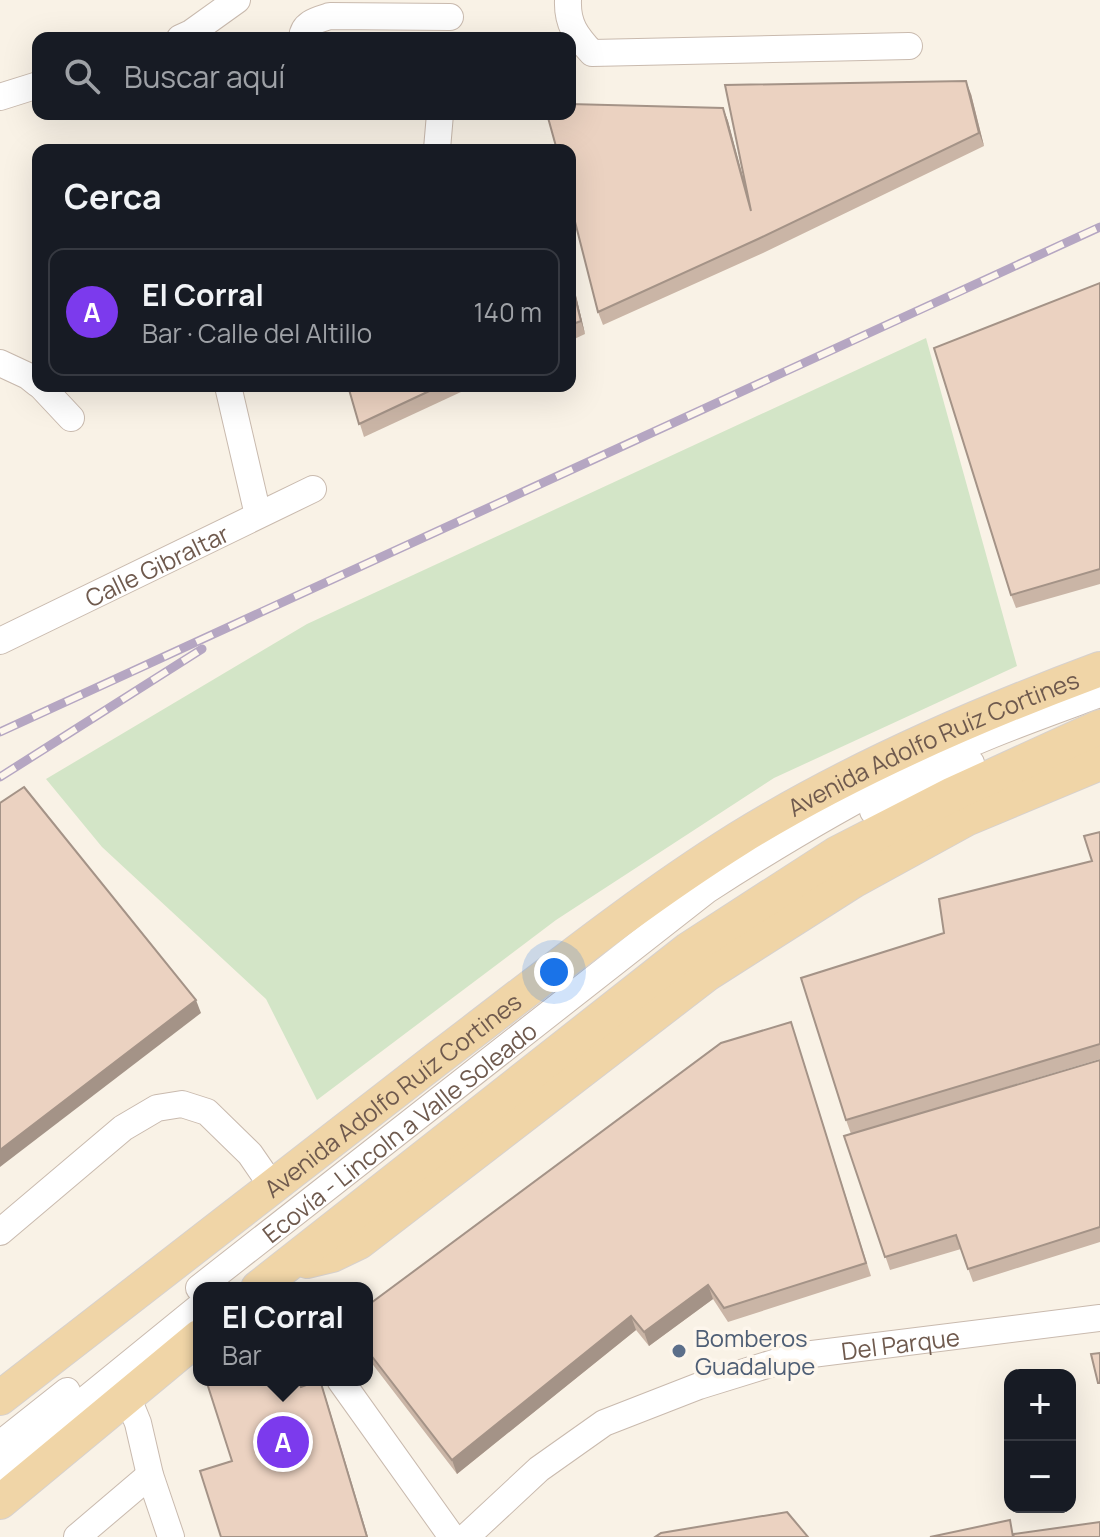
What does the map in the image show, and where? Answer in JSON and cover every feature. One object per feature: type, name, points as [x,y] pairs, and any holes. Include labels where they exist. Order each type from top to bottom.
[{"type":"main road","name":"Avenida Adolfo Ruíz Cortines","points":[[0,1398],[623,917],[739,839],[834,784],[1035,693],[1100,669]]},
{"type":"main road","points":[[271,1281],[689,949],[836,854],[953,794],[1100,727]]},
{"type":"main road","points":[[271,1281],[359,1242],[707,974],[853,881],[966,819],[1100,763]]},
{"type":"main road","points":[[0,1502],[193,1342]]},
{"type":"street","points":[[189,32],[237,0]]},
{"type":"street","points":[[568,0],[567,13],[573,32]]},
{"type":"street","points":[[304,32],[311,22],[330,16],[450,18]]},
{"type":"street","points":[[576,36],[592,53],[909,46]]},
{"type":"street","points":[[0,97],[32,87]]},
{"type":"street","points":[[437,144],[439,120]]},
{"type":"street","points":[[0,363],[32,379]]},
{"type":"street","points":[[47,392],[71,418]]},
{"type":"street","points":[[229,392],[258,515]]},
{"type":"street","name":"Calle Gibraltar","points":[[0,641],[313,489]]},
{"type":"street","name":"Ecovía - Lincoln a Valle Soleado","points":[[207,1282],[707,890],[771,849],[909,772],[1006,729],[1100,694]]},
{"type":"street","points":[[231,1282],[746,881],[862,816],[1001,748],[1100,710]]},
{"type":"street","points":[[0,1232],[123,1128],[157,1108],[182,1104],[207,1112],[250,1154],[272,1186]]},
{"type":"street","name":"Ecovía - Lincoln a Valle Soleado","points":[[0,1444],[193,1293]]},
{"type":"street","points":[[0,1469],[193,1312]]},
{"type":"street","name":"Del Parque","points":[[451,1536],[604,1423],[699,1386],[796,1356],[1100,1318]]},
{"type":"street","points":[[344,1386],[451,1536]]},
{"type":"street","points":[[127,1396],[138,1423],[167,1535]]},
{"type":"street","points":[[77,1537],[150,1475]]},
{"type":"green space","points":[[926,338],[1017,666],[774,778],[556,920],[317,1100],[266,999],[102,847],[46,779],[307,624]]},
{"type":"building","points":[[966,81],[979,133],[598,312],[576,226],[576,144],[555,144],[549,120],[576,120],[576,104],[723,108],[751,211],[725,85]]},
{"type":"building","points":[[1100,283],[1100,569],[1011,595],[934,348]]},
{"type":"building","points":[[576,301],[581,321],[576,323]]},
{"type":"building","points":[[350,392],[427,392],[359,424]]},
{"type":"building","points":[[24,787],[196,1000],[0,1150],[0,803]]},
{"type":"building","points":[[1100,832],[1100,1044],[846,1120],[801,978],[944,933],[939,899],[1092,861],[1084,836]]},
{"type":"building","points":[[791,1022],[866,1263],[724,1308],[708,1285],[644,1332],[631,1316],[452,1460],[373,1358],[373,1302],[721,1043]]},
{"type":"building","points":[[1100,1060],[1100,1227],[968,1269],[956,1235],[885,1257],[844,1136]]},
{"type":"building","points":[[1100,1353],[1100,1383],[1098,1383],[1091,1354]]},
{"type":"building","points":[[208,1386],[322,1386],[367,1537],[221,1537],[200,1471],[232,1461]]},
{"type":"building","points":[[787,1512],[808,1537],[655,1537],[661,1533]]},
{"type":"building","points":[[1010,1520],[1013,1537],[930,1537]]},
{"type":"building","points":[[1100,1522],[1100,1537],[1013,1537],[1014,1534]]},
{"type":"railway","points":[[0,732],[1100,227]]},
{"type":"railway","points":[[0,777],[202,649]]},
{"type":"place","name":"Bomberos Guadalupe","points":[[679,1351]]},
{"type":"place","name":"El Corral","points":[[283,1442]]}]
